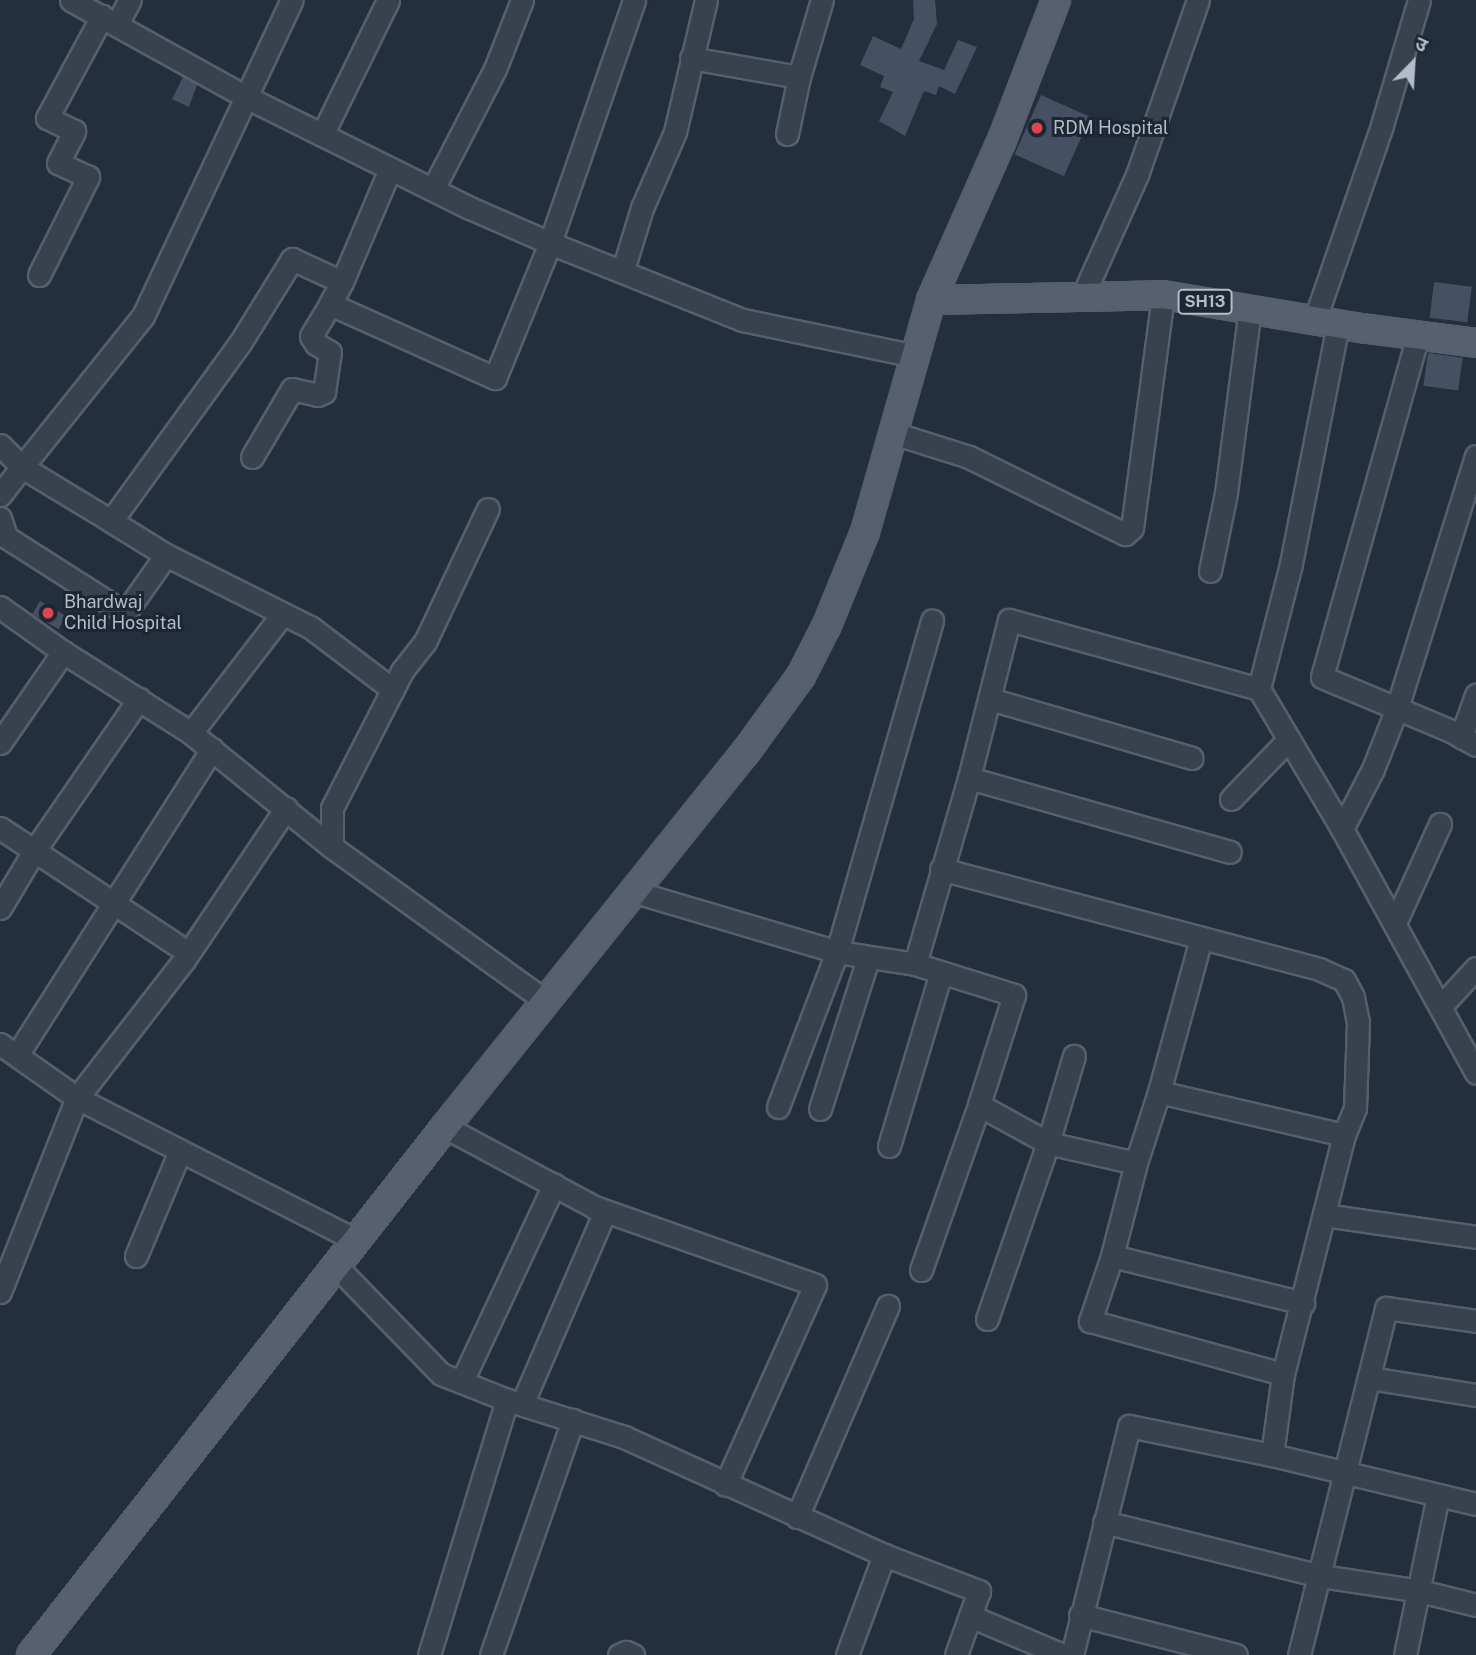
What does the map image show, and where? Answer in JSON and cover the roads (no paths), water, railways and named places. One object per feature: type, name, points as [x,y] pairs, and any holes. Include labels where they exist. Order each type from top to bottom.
[{"type":"main road","points":[[31,1655],[445,1127],[745,753],[801,676],[827,625],[865,532],[931,300],[1002,140],[1056,0]]},
{"type":"main road","name":"SH13","points":[[931,300],[1163,295],[1476,342]]},
{"type":"street","points":[[71,0],[248,98],[390,169],[550,243],[743,320],[915,356]]},
{"type":"street","points":[[39,275],[88,177],[58,163],[74,131],[47,118],[109,20],[130,0]]},
{"type":"street","points":[[0,495],[143,317],[292,0]]},
{"type":"street","points":[[322,135],[388,0]]},
{"type":"street","points":[[433,189],[495,69],[522,0]]},
{"type":"street","points":[[330,304],[495,378],[550,243],[634,0]]},
{"type":"street","points":[[623,270],[642,208],[675,132],[706,0]]},
{"type":"street","points":[[787,134],[799,77],[822,0]]},
{"type":"street","points":[[1083,295],[1137,175],[1198,0]]},
{"type":"street","points":[[1419,0],[1327,321],[1291,564],[1259,689],[1395,923],[1476,1073]]},
{"type":"street","points":[[691,58],[799,77]]},
{"type":"street","points":[[252,457],[292,389],[317,395],[324,392],[330,352],[316,344],[311,337],[342,282],[390,169]]},
{"type":"street","points":[[111,521],[240,343],[292,259],[342,282]]},
{"type":"street","points":[[893,433],[969,457],[1125,534],[1132,528],[1163,295]]},
{"type":"street","points":[[1210,571],[1226,493],[1250,309]]},
{"type":"street","points":[[1418,335],[1322,677],[1468,741],[1476,695]]},
{"type":"street","points":[[0,445],[22,467],[166,555],[310,627],[393,690]]},
{"type":"street","points":[[1342,830],[1373,769],[1397,708],[1476,456]]},
{"type":"street","points":[[332,847],[332,808],[402,671],[425,642],[488,509]]},
{"type":"street","points":[[2,533],[125,613],[166,555]]},
{"type":"street","points":[[0,607],[63,652],[191,733],[332,847],[547,1002]]},
{"type":"street","points":[[191,733],[282,615]]},
{"type":"street","points":[[778,1107],[838,952],[932,620]]},
{"type":"street","points":[[915,964],[969,778],[1009,620],[1259,689]]},
{"type":"street","points":[[0,743],[63,652]]},
{"type":"street","points":[[0,908],[34,851],[139,699]]},
{"type":"street","points":[[989,699],[1192,758]]},
{"type":"street","points":[[1231,799],[1288,740]]},
{"type":"street","points":[[212,749],[113,901],[8,1050],[77,1098],[356,1240]]},
{"type":"street","points":[[969,778],[1230,852]]},
{"type":"street","points":[[0,1292],[77,1098],[184,960],[286,808]]},
{"type":"street","points":[[1395,923],[1440,824]]},
{"type":"street","points":[[0,828],[177,945]]},
{"type":"street","points":[[941,869],[1319,969],[1344,980],[1353,997],[1358,1022],[1355,1108],[1344,1135],[1283,1374],[1272,1455]]},
{"type":"street","points":[[635,892],[838,952],[868,959],[915,964],[1014,995],[922,1270]]},
{"type":"street","points":[[1201,938],[1112,1256],[1090,1321],[1283,1374]]},
{"type":"street","points":[[820,1110],[868,959]]},
{"type":"street","points":[[1441,1006],[1476,968]]},
{"type":"street","points":[[889,1146],[941,973]]},
{"type":"street","points":[[987,1319],[1048,1143],[1074,1056]]},
{"type":"street","points":[[1159,1092],[1344,1135]]},
{"type":"street","points":[[979,1105],[1048,1143],[1136,1163]]},
{"type":"street","points":[[445,1127],[605,1210],[815,1285],[725,1485]]},
{"type":"street","points":[[136,1256],[180,1151]]},
{"type":"street","points":[[462,1381],[554,1185]]},
{"type":"street","points":[[429,1655],[514,1402],[605,1210]]},
{"type":"street","points":[[1324,1214],[1476,1237]]},
{"type":"street","points":[[1112,1256],[1303,1303]]},
{"type":"street","points":[[336,1266],[441,1374],[514,1402],[624,1437],[884,1555],[979,1591],[956,1655]]},
{"type":"street","points":[[797,1517],[888,1306]]},
{"type":"street","points":[[1299,1655],[1321,1576],[1386,1308],[1476,1321]]},
{"type":"street","points":[[1370,1378],[1476,1395]]},
{"type":"street","points":[[491,1655],[573,1420]]},
{"type":"street","points":[[1072,1655],[1129,1426],[1272,1455],[1476,1504]]},
{"type":"street","points":[[1405,1655],[1438,1495]]},
{"type":"street","points":[[1104,1522],[1321,1576],[1420,1591],[1476,1605]]},
{"type":"street","points":[[847,1655],[884,1555]]},
{"type":"street","points":[[1080,1615],[1236,1655]]},
{"type":"street","points":[[970,1616],[1063,1655]]},
{"type":"street","points":[[619,1655],[626,1652],[633,1655]]},
{"type":"place","name":"RDM Hospital","points":[[1037,128]]},
{"type":"place","name":"Bhardwaj Child Hospital","points":[[48,613]]}]
